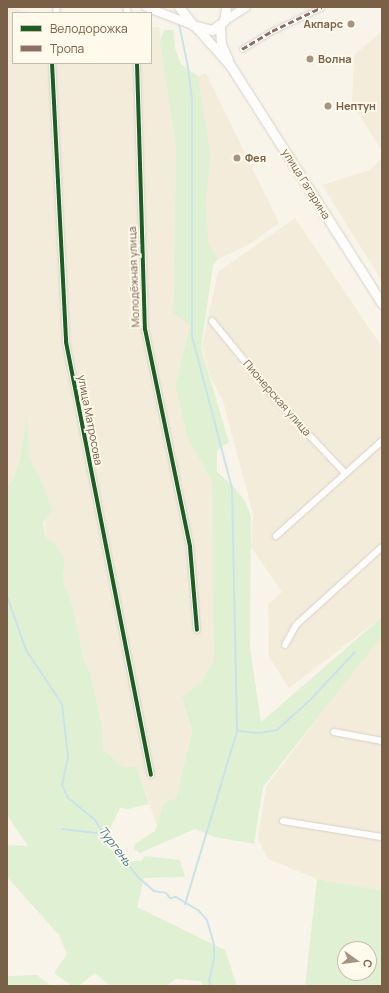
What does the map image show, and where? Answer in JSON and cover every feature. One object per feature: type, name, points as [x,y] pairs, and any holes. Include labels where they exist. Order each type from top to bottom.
[{"type":"main road","points":[[179,7],[194,26],[212,30],[222,24]]},
{"type":"main road","name":"улица Гагарина","points":[[226,7],[222,24],[221,44],[230,65],[382,304]]},
{"type":"main road","name":"улица Гагарина","points":[[194,26],[230,65]]},
{"type":"street","name":"улица Гагарина","points":[[146,7],[194,26]]},
{"type":"street","points":[[222,24],[246,7]]},
{"type":"street","points":[[242,49],[322,7]]},
{"type":"street","name":"улица Матросова","points":[[52,64],[66,342],[151,775]]},
{"type":"street","name":"Молодёжная улица","points":[[136,64],[145,329],[190,547],[197,630]]},
{"type":"street","name":"Пионерская улица","points":[[212,321],[280,404],[344,472]]},
{"type":"street","points":[[276,536],[344,472],[382,441]]},
{"type":"street","points":[[285,645],[296,625],[382,547]]},
{"type":"street","points":[[334,732],[382,741]]},
{"type":"street","points":[[283,821],[382,837]]},
{"type":"shaded area","points":[[7,7],[28,12],[12,12],[12,64],[152,64],[152,27],[159,27],[176,147],[173,313],[190,326],[175,385],[187,437],[212,482],[215,585],[214,660],[200,683],[182,697],[192,731],[176,798],[164,804],[157,826],[137,767],[123,768],[103,750],[102,725],[90,672],[84,660],[73,606],[63,580],[65,559],[55,544],[46,538],[42,482],[30,459],[27,417],[20,459],[13,480],[7,487]]},
{"type":"shaded area","points":[[382,31],[382,151],[352,104],[354,55]]},
{"type":"shaded area","points":[[206,73],[279,223],[250,244],[218,259],[209,244],[206,201],[211,155],[198,76]]},
{"type":"shaded area","points":[[382,158],[382,281],[322,185],[370,170]]},
{"type":"shaded area","points":[[295,218],[382,347],[382,617],[289,688],[269,657],[268,604],[282,592],[251,547],[253,514],[223,401],[210,376],[202,346],[218,272]]},
{"type":"shaded area","points":[[382,632],[382,890],[317,879],[268,859],[258,839],[266,787]]},
{"type":"green space","points":[[164,30],[174,30],[175,48],[181,64],[198,76],[211,155],[206,201],[209,244],[218,259],[213,265],[201,348],[229,442],[217,450],[217,472],[232,485],[245,501],[251,516],[250,647],[261,722],[382,617],[382,636],[263,787],[254,844],[215,837],[195,829],[140,853],[134,849],[135,844],[155,831],[164,803],[176,798],[192,731],[182,697],[200,683],[214,660],[212,482],[187,437],[175,385],[190,326],[173,313],[176,147],[160,42]]},
{"type":"green space","points":[[27,415],[30,459],[42,482],[52,511],[43,522],[46,538],[55,544],[65,559],[63,580],[73,606],[84,660],[90,672],[102,725],[103,750],[123,767],[137,767],[149,804],[128,809],[120,808],[106,837],[117,854],[132,861],[141,861],[145,856],[180,860],[185,877],[144,878],[137,907],[225,950],[237,986],[203,986],[201,981],[176,979],[166,986],[110,986],[95,973],[78,986],[72,986],[54,973],[67,954],[59,935],[7,877],[7,845],[28,846],[7,815],[7,487],[13,480],[20,459]]},
{"type":"green space","points":[[317,879],[382,890],[382,986],[305,986]]},
{"type":"green space","points":[[37,975],[51,986],[7,986],[7,976]]},
{"type":"waterway","points":[[179,24],[188,67],[192,100],[192,336],[232,489],[237,731],[185,904]]},
{"type":"waterway","name":"Тургень","points":[[7,596],[26,650],[62,704],[68,757],[62,785],[68,798],[95,820],[102,831],[117,845],[121,856],[139,878],[154,891],[166,893],[170,898],[176,897],[198,910],[207,920],[214,945],[214,959],[209,980],[211,986]]},
{"type":"waterway","points":[[237,731],[259,733],[277,730],[311,699],[355,652]]},
{"type":"waterway","points":[[62,829],[105,834]]},
{"type":"marked path","points":[[242,49],[272,31],[322,7]]},
{"type":"cycle path","points":[[52,64],[66,342],[151,775]]},
{"type":"cycle path","points":[[137,64],[145,329],[190,547],[197,630]]},
{"type":"place","name":"Акпарс","points":[[351,24]]},
{"type":"place","name":"Волна","points":[[310,59]]},
{"type":"place","name":"Нептун","points":[[328,106]]},
{"type":"place","name":"Фея","points":[[237,158]]}]
